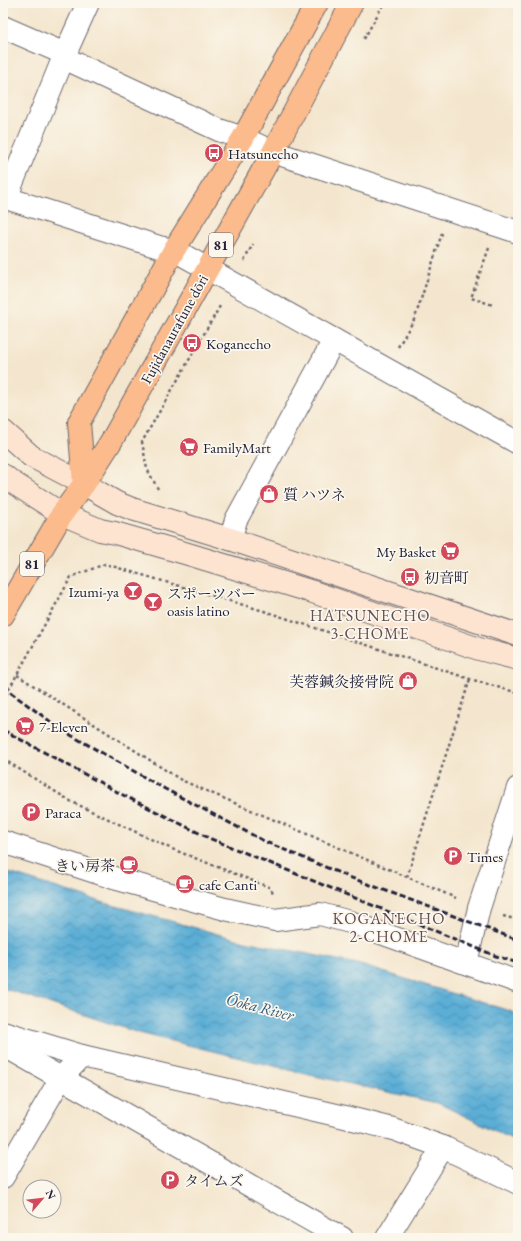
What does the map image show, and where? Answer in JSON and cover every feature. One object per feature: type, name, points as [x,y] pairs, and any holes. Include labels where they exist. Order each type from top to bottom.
[{"type":"main road","name":"81","points":[[84,484],[79,422],[174,250],[243,138],[317,3]]},
{"type":"main road","name":"Fujidanaurafune dōri","points":[[3,615],[62,514],[84,484],[112,440],[273,152],[352,3]]},
{"type":"main road","points":[[3,431],[32,456],[117,503],[132,509],[518,635]]},
{"type":"main road","points":[[3,475],[62,514],[100,530],[188,554],[310,591],[479,649],[518,659]]},
{"type":"street","points":[[88,3],[64,56],[5,197],[159,247],[174,250],[207,270],[386,368],[518,443]]},
{"type":"street","points":[[3,27],[220,130],[243,138],[273,152],[508,229]]},
{"type":"street","points":[[230,540],[236,520],[334,340]]},
{"type":"street","points":[[466,963],[479,908],[518,788]]},
{"type":"street","points":[[3,842],[117,879],[275,920],[320,914],[350,922],[518,982]]},
{"type":"street","points":[[3,1032],[82,1056],[393,1129],[443,1147],[518,1183]]},
{"type":"street","points":[[3,1045],[342,1238]]},
{"type":"street","points":[[3,1177],[61,1078],[82,1056]]},
{"type":"street","points":[[387,1238],[443,1147]]},
{"type":"path","points":[[386,368],[415,318],[449,210]]},
{"type":"path","points":[[493,305],[471,298],[508,229]]},
{"type":"path","points":[[3,700],[71,577],[104,564],[264,611],[470,680],[518,693]]},
{"type":"path","points":[[17,675],[181,780],[479,908]]},
{"type":"path","points":[[407,877],[470,680]]},
{"type":"path","points":[[3,759],[72,802],[172,849],[271,888],[277,903],[275,920]]},
{"type":"water","name":"Ōoka River","points":[[3,871],[105,903],[240,940],[357,964],[510,1011],[518,1015],[518,1142],[438,1103],[310,1075],[139,1033],[3,988]]},
{"type":"railway","points":[[3,687],[62,730],[165,789],[266,842],[349,877],[518,940]]},
{"type":"railway","points":[[3,730],[123,795],[209,838],[496,956],[518,963]]},
{"type":"place","name":"Hatsunecho","points":[[214,153]]},
{"type":"place","name":"Koganecho","points":[[192,343]]},
{"type":"place","name":"FamilyMart","points":[[189,447]]},
{"type":"place","name":"質 ハツネ","points":[[269,494]]},
{"type":"place","name":"My Basket","points":[[450,551]]},
{"type":"place","name":"初音町","points":[[410,577]]},
{"type":"place","name":"Izumi-ya","points":[[133,591]]},
{"type":"place","name":"スポーツバー oasis latino","points":[[153,602]]},
{"type":"place","name":"芙蓉鍼灸接骨院","points":[[408,681]]},
{"type":"place","name":"7-Eleven","points":[[25,726]]},
{"type":"place","name":"Paraca","points":[[31,812]]},
{"type":"place","name":"Times","points":[[453,856]]},
{"type":"place","name":"きい房茶","points":[[129,865]]},
{"type":"place","name":"cafe Canti","points":[[185,884]]},
{"type":"place","name":"タイムズ","points":[[170,1180]]},
{"type":"district","name":"HATSUNECHO 3-CHOME","points":[[370,624]]},
{"type":"district","name":"KOGANECHO 2-CHOME","points":[[389,927]]}]
